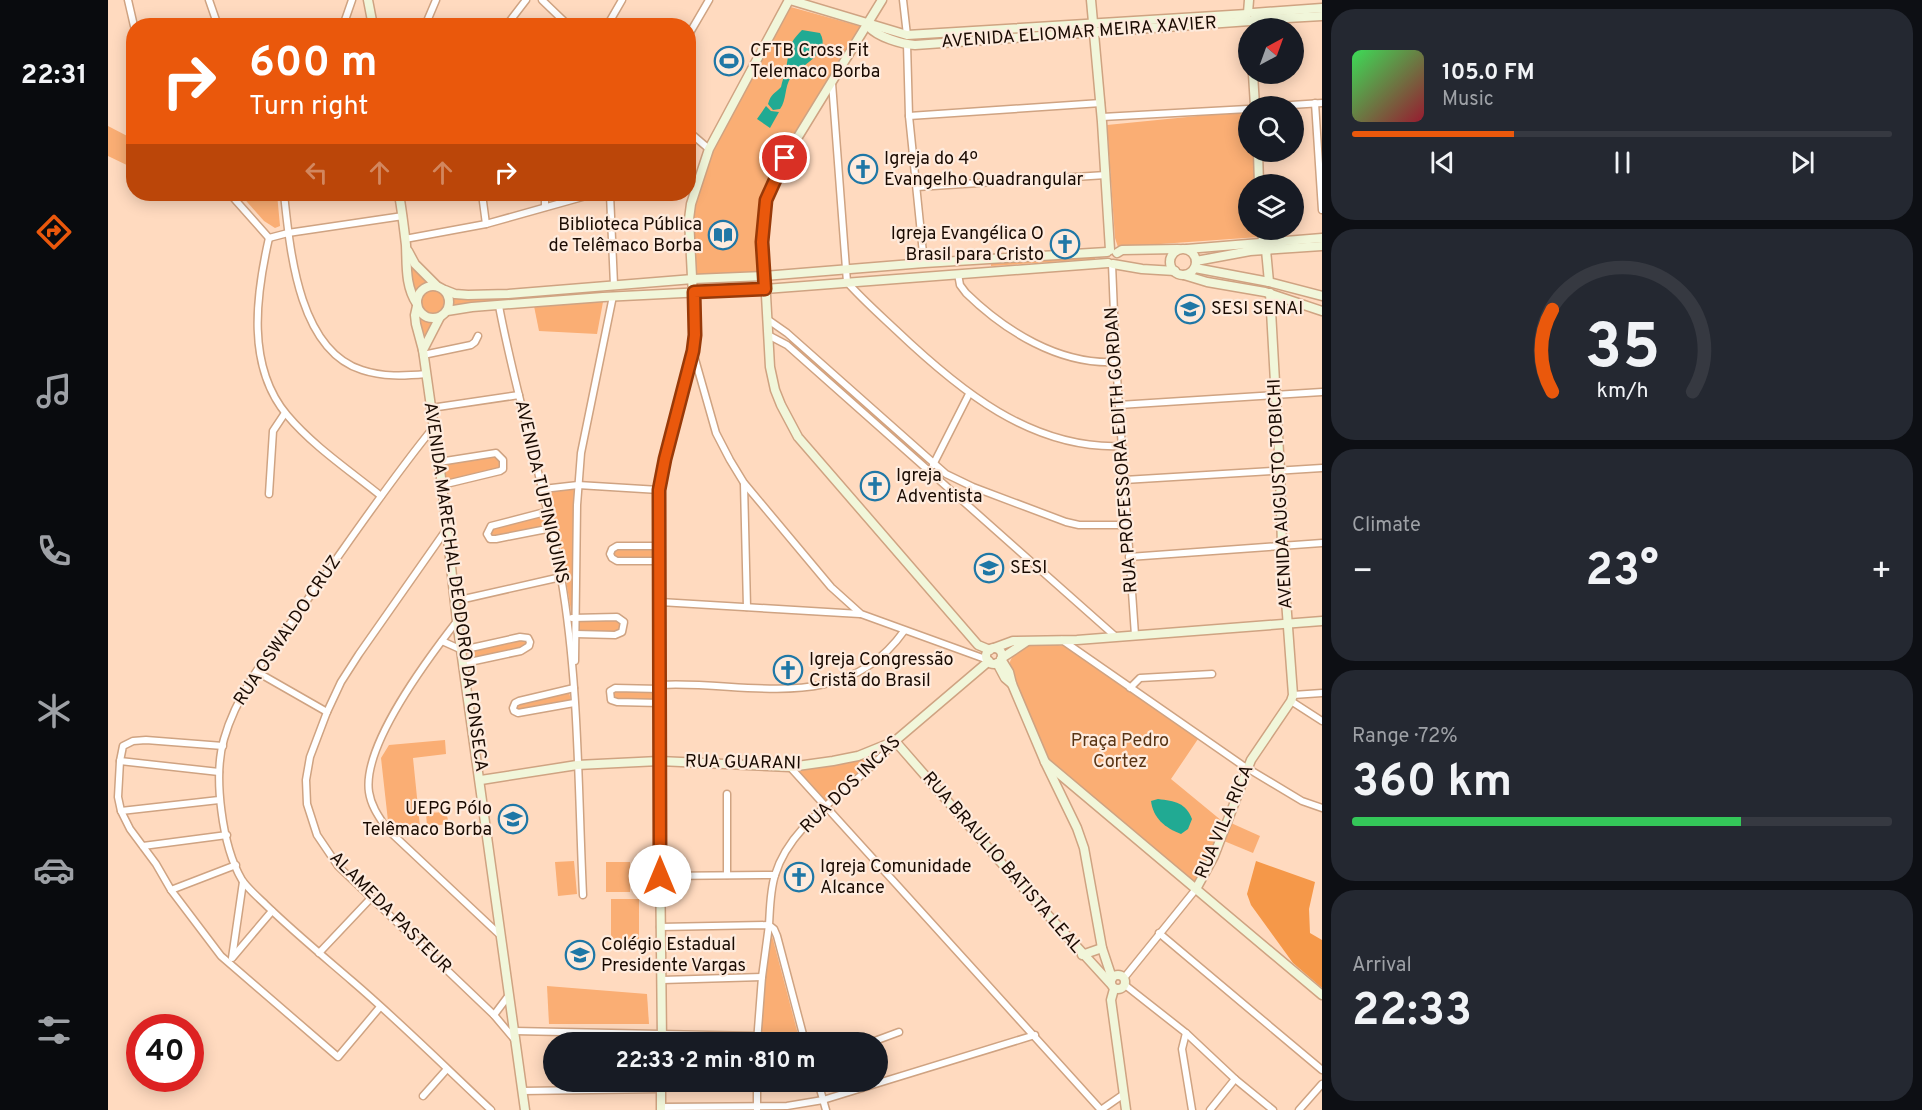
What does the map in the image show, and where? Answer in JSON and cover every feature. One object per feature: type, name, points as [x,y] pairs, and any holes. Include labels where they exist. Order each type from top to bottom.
[{"type":"street","points":[[128,0],[133,18]]},
{"type":"street","points":[[208,0],[215,18]]},
{"type":"street","points":[[345,18],[352,0]]},
{"type":"street","points":[[368,0],[371,18]]},
{"type":"street","points":[[428,18],[436,0]]},
{"type":"street","points":[[512,18],[526,0]]},
{"type":"street","points":[[542,0],[561,18]]},
{"type":"street","points":[[612,18],[622,0]]},
{"type":"street","points":[[696,22],[709,0]]},
{"type":"street","points":[[696,189],[709,149],[789,0]]},
{"type":"street","name":"AVENIDA ELIOMAR MEIRA XAVIER","points":[[789,0],[907,39],[1238,19]]},
{"type":"street","points":[[882,0],[785,158],[766,200],[762,242],[770,368],[775,390],[788,421],[798,437],[978,645],[999,650],[995,660]]},
{"type":"street","points":[[903,0],[907,39],[909,116],[924,263]]},
{"type":"street","points":[[1091,0],[1112,252]]},
{"type":"street","points":[[1250,0],[1251,18]]},
{"type":"street","name":"AVENIDA ELIOMAR MEIRA XAVIER","points":[[1251,18],[1322,8]]},
{"type":"street","name":"AVENIDA ELIOMAR MEIRA XAVIER","points":[[1251,18],[1322,16]]},
{"type":"street","points":[[832,84],[847,282],[925,358],[969,394],[1012,419],[1060,440],[1083,445],[1122,446]]},
{"type":"street","points":[[909,116],[1101,103]]},
{"type":"street","points":[[1304,104],[1319,103],[1322,210]]},
{"type":"street","points":[[1102,117],[1238,110]]},
{"type":"street","points":[[696,138],[709,149]]},
{"type":"street","points":[[917,187],[1106,175]]},
{"type":"street","points":[[236,201],[269,238]]},
{"type":"street","points":[[285,201],[298,288],[308,314],[322,339],[333,352],[360,370],[380,374],[426,374]]},
{"type":"street","name":"AVENIDA MARECHAL DEODORO DA FONSECA","points":[[400,201],[408,278],[412,296],[417,305],[416,324],[423,352],[439,462],[457,621],[465,663],[525,1110]]},
{"type":"street","points":[[483,201],[486,224]]},
{"type":"street","points":[[545,201],[545,207]]},
{"type":"street","points":[[423,352],[450,302],[441,288],[415,264],[406,243],[567,201]]},
{"type":"street","points":[[610,201],[614,285]]},
{"type":"street","points":[[662,1032],[659,490],[695,335],[689,219],[692,201]]},
{"type":"street","points":[[269,238],[288,233],[403,216]]},
{"type":"street","points":[[269,238],[257,309],[258,343],[271,388],[285,413],[317,445],[381,496]]},
{"type":"street","points":[[447,311],[613,296],[765,289],[1111,263],[1188,274],[1196,265],[1263,247],[1322,238]]},
{"type":"street","points":[[1263,240],[1267,281]]},
{"type":"street","points":[[440,317],[423,315],[417,305],[420,292],[425,288],[441,288],[455,294],[468,295],[1122,250],[1322,246]]},
{"type":"street","points":[[1183,249],[1194,254],[1196,265]]},
{"type":"street","points":[[1183,249],[1173,254],[1170,260],[1171,265],[1179,273],[1207,282],[1270,293],[1322,311]]},
{"type":"street","points":[[1111,263],[1105,257],[1112,252]]},
{"type":"street","name":"RUA PROFESSORA EDITH GORDAN","points":[[1111,263],[1134,635]]},
{"type":"street","points":[[1196,265],[1322,296]]},
{"type":"street","points":[[958,273],[960,285],[966,292],[1013,331],[1062,354],[1084,360],[1116,362]]},
{"type":"street","name":"AVENIDA AUGUSTO TOBICHI","points":[[1270,293],[1292,698]]},
{"type":"street","points":[[574,703],[518,713],[513,708],[519,701],[574,684],[578,485],[581,453],[613,296]]},
{"type":"street","name":"AVENIDA TUPINIQUINS","points":[[499,306],[549,511],[561,577],[574,684],[583,895]]},
{"type":"street","points":[[768,319],[787,333],[946,474],[1051,518],[1079,525],[1127,525]]},
{"type":"street","points":[[768,335],[788,345],[1115,636]]},
{"type":"street","points":[[423,352],[471,345],[478,336]]},
{"type":"street","points":[[693,351],[716,434],[744,483],[831,587],[861,614]]},
{"type":"street","points":[[1119,405],[1322,392]]},
{"type":"street","points":[[931,472],[969,394]]},
{"type":"street","points":[[431,408],[519,395]]},
{"type":"street","points":[[268,494],[273,431],[285,413]]},
{"type":"street","name":"RUA OSWALDO CRUZ","points":[[433,428],[381,496],[257,672],[237,706],[222,746],[219,800],[227,836],[243,882],[491,1110]]},
{"type":"street","points":[[439,462],[496,453],[503,460],[503,469],[500,471],[442,485]]},
{"type":"street","points":[[1124,480],[1322,468]]},
{"type":"street","points":[[744,483],[747,608]]},
{"type":"street","points":[[543,489],[578,485],[659,490]]},
{"type":"street","points":[[549,511],[491,526],[487,534],[490,539],[496,539],[552,528]]},
{"type":"street","name":"ALAMEDA PASTEUR","points":[[447,529],[358,654],[341,682],[310,757],[306,780],[307,804],[311,821],[338,866],[515,1036]]},
{"type":"street","points":[[1129,557],[1322,543]]},
{"type":"street","points":[[660,546],[617,546],[610,554],[617,561],[660,561]]},
{"type":"street","points":[[434,549],[450,549]]},
{"type":"street","points":[[455,601],[561,577]]},
{"type":"street","points":[[660,602],[861,614],[904,631],[995,660]]},
{"type":"street","points":[[567,620],[617,617],[624,622],[622,632],[615,635],[576,634]]},
{"type":"street","points":[[457,621],[403,696],[372,760],[369,791],[375,810],[387,829],[501,935]]},
{"type":"street","points":[[1126,1110],[1111,1000],[1112,983],[1102,948],[1084,848],[1012,684],[1005,678],[995,660],[987,654],[1007,642],[1322,621]]},
{"type":"street","points":[[660,703],[616,702],[609,696],[610,691],[615,688],[787,689],[832,684],[874,662],[895,644],[904,631]]},
{"type":"street","points":[[442,641],[462,650],[520,637],[528,638],[530,642],[529,646],[520,651],[465,663]]},
{"type":"street","points":[[1062,640],[1247,768],[1302,801],[1322,808]]},
{"type":"street","name":"RUA DOS INCAS","points":[[802,1032],[777,936],[774,928],[769,926],[775,875],[788,849],[801,830],[895,741],[995,660],[1027,642]]},
{"type":"street","points":[[257,672],[327,712]]},
{"type":"street","points":[[1130,688],[1140,678],[1212,674]]},
{"type":"street","points":[[1292,698],[1322,693]]},
{"type":"street","points":[[1292,698],[1322,721]]},
{"type":"street","name":"RUA VILA RICA","points":[[1196,889],[1214,856],[1247,768],[1292,698]]},
{"type":"street","points":[[222,746],[146,740],[134,741],[123,746],[118,797],[121,811],[171,890],[206,938],[338,1057],[380,1007]]},
{"type":"street","name":"RUA GUARANI","points":[[481,780],[577,765],[659,761],[790,767],[858,756],[895,741]]},
{"type":"street","name":"RUA BRAULIO BATISTA LEAL","points":[[895,741],[1082,955],[1112,983]]},
{"type":"street","points":[[120,761],[219,772]]},
{"type":"street","points":[[1046,762],[1322,995]]},
{"type":"street","points":[[790,767],[1101,1110],[1124,1094]]},
{"type":"street","points":[[726,794],[727,875]]},
{"type":"street","points":[[121,811],[219,800]]},
{"type":"street","points":[[143,846],[227,836]]},
{"type":"street","points":[[171,890],[236,866]]},
{"type":"street","points":[[660,876],[775,875]]},
{"type":"street","points":[[231,961],[243,882]]},
{"type":"street","points":[[1112,983],[1120,989],[1159,933],[1196,889]]},
{"type":"street","points":[[319,953],[371,898]]},
{"type":"street","points":[[231,961],[272,911]]},
{"type":"street","points":[[660,927],[769,926],[758,1032]]},
{"type":"street","points":[[1159,933],[1322,1070]]},
{"type":"street","points":[[1082,955],[1102,948]]},
{"type":"street","points":[[1112,983],[1118,975],[1273,1110]]},
{"type":"street","points":[[662,980],[762,977]]},
{"type":"street","points":[[494,1015],[509,995]]},
{"type":"street","points":[[888,1036],[899,1032]]},
{"type":"street","points":[[1186,1033],[1182,1049],[1192,1110]]},
{"type":"street","points":[[661,1092],[661,1108],[757,1108],[800,1105],[1035,1035]]},
{"type":"street","points":[[515,1036],[543,1036]]},
{"type":"street","points":[[423,1096],[447,1069]]},
{"type":"street","points":[[1210,1110],[1235,1079]]},
{"type":"street","points":[[1299,1110],[1322,1084]]},
{"type":"street","points":[[522,1091],[543,1090]]},
{"type":"street","points":[[757,1092],[757,1108]]},
{"type":"street","points":[[821,1092],[826,1110]]},
{"type":"green space","points":[[787,6],[863,27],[771,176],[761,207],[758,248],[760,274],[695,276],[691,220],[708,160]]},
{"type":"green space","points":[[1238,112],[1238,162],[1254,162],[1254,174],[1238,174],[1238,238],[1118,247],[1115,238],[1107,125]]},
{"type":"green space","points":[[108,126],[126,135],[126,165],[108,156]]},
{"type":"green space","points":[[246,201],[278,201],[280,226],[275,228],[264,221]]},
{"type":"green space","points":[[1095,256],[1095,259],[991,266],[991,264]]},
{"type":"green space","points":[[408,258],[438,288],[473,298],[540,297],[599,291],[599,293],[459,307],[443,315],[422,346],[412,304]]},
{"type":"green space","points":[[603,302],[597,334],[539,331],[534,306]]},
{"type":"green space","points":[[791,338],[927,463],[923,463],[787,343]]},
{"type":"green space","points":[[492,454],[500,457],[502,468],[444,483],[441,462]]},
{"type":"green space","points":[[574,486],[572,617],[557,525],[495,538],[489,536],[490,528],[552,512],[546,489]]},
{"type":"green space","points":[[654,547],[654,561],[618,560],[610,551],[612,549]]},
{"type":"green space","points":[[577,618],[618,619],[622,627],[617,634],[578,630]]},
{"type":"green space","points":[[521,638],[528,641],[525,648],[475,659],[473,648]]},
{"type":"green space","name":"Praça Pedro Cortez","points":[[1043,643],[1065,646],[1198,739],[1171,779],[1222,821],[1207,861],[1193,883],[1049,760],[1009,668],[1012,657],[1020,649]]},
{"type":"green space","points":[[656,689],[655,702],[612,700],[612,690]]},
{"type":"green space","points":[[569,692],[571,701],[517,711],[514,707],[517,704]]},
{"type":"green space","points":[[445,740],[446,754],[413,758],[420,827],[389,830],[381,758],[389,745]]},
{"type":"green space","points":[[884,752],[826,804],[796,769],[847,761]]},
{"type":"green space","points":[[446,812],[449,824],[427,826],[426,813]]},
{"type":"green space","points":[[1231,823],[1260,836],[1253,853],[1224,841]]},
{"type":"green space","points":[[574,861],[577,894],[558,896],[555,862]]},
{"type":"green space","points":[[606,862],[630,862],[630,892],[606,892]]},
{"type":"green space","points":[[611,899],[639,899],[639,939],[611,939]]},
{"type":"green space","points":[[771,932],[797,1032],[759,1032]]},
{"type":"green space","points":[[547,986],[647,994],[649,1024],[549,1024]]},
{"type":"shaded area","points":[[1256,861],[1315,882],[1309,909],[1310,933],[1322,940],[1322,988],[1293,963],[1251,905],[1247,894]]},
{"type":"water","points":[[802,30],[820,33],[823,40],[822,47],[814,58],[791,77],[780,109],[773,110],[768,104],[769,100],[781,87],[790,48]]},
{"type":"water","points":[[766,106],[771,111],[779,112],[770,128],[757,119]]},
{"type":"water","points":[[1158,799],[1175,802],[1187,809],[1192,819],[1188,829],[1181,834],[1161,822],[1154,812],[1151,801]]},
{"type":"place","name":"CFTB Cross Fit Telemaco Borba","points":[[729,61]]},
{"type":"place","name":"Igreja do 4º Evangelho Quadrangular","points":[[863,169]]},
{"type":"place","name":"Biblioteca Pública de Telêmaco Borba","points":[[723,235]]},
{"type":"place","name":"Igreja Evangélica O Brasil para Cristo","points":[[1065,244]]},
{"type":"place","name":"SESI SENAI","points":[[1190,309]]},
{"type":"place","name":"Igreja Adventista","points":[[875,486]]},
{"type":"place","name":"SESI","points":[[989,568]]},
{"type":"place","name":"Igreja Congressão Cristã do Brasil","points":[[788,670]]},
{"type":"place","name":"UEPG Pólo Telêmaco Borba","points":[[513,819]]},
{"type":"place","name":"Igreja Comunidade Alcance","points":[[799,877]]},
{"type":"place","name":"Colégio Estadual Presidente Vargas","points":[[580,955]]},
{"type":"route","points":[[660,876],[659,490],[693,351],[694,292],[765,289],[762,242],[766,200],[785,158]]}]
